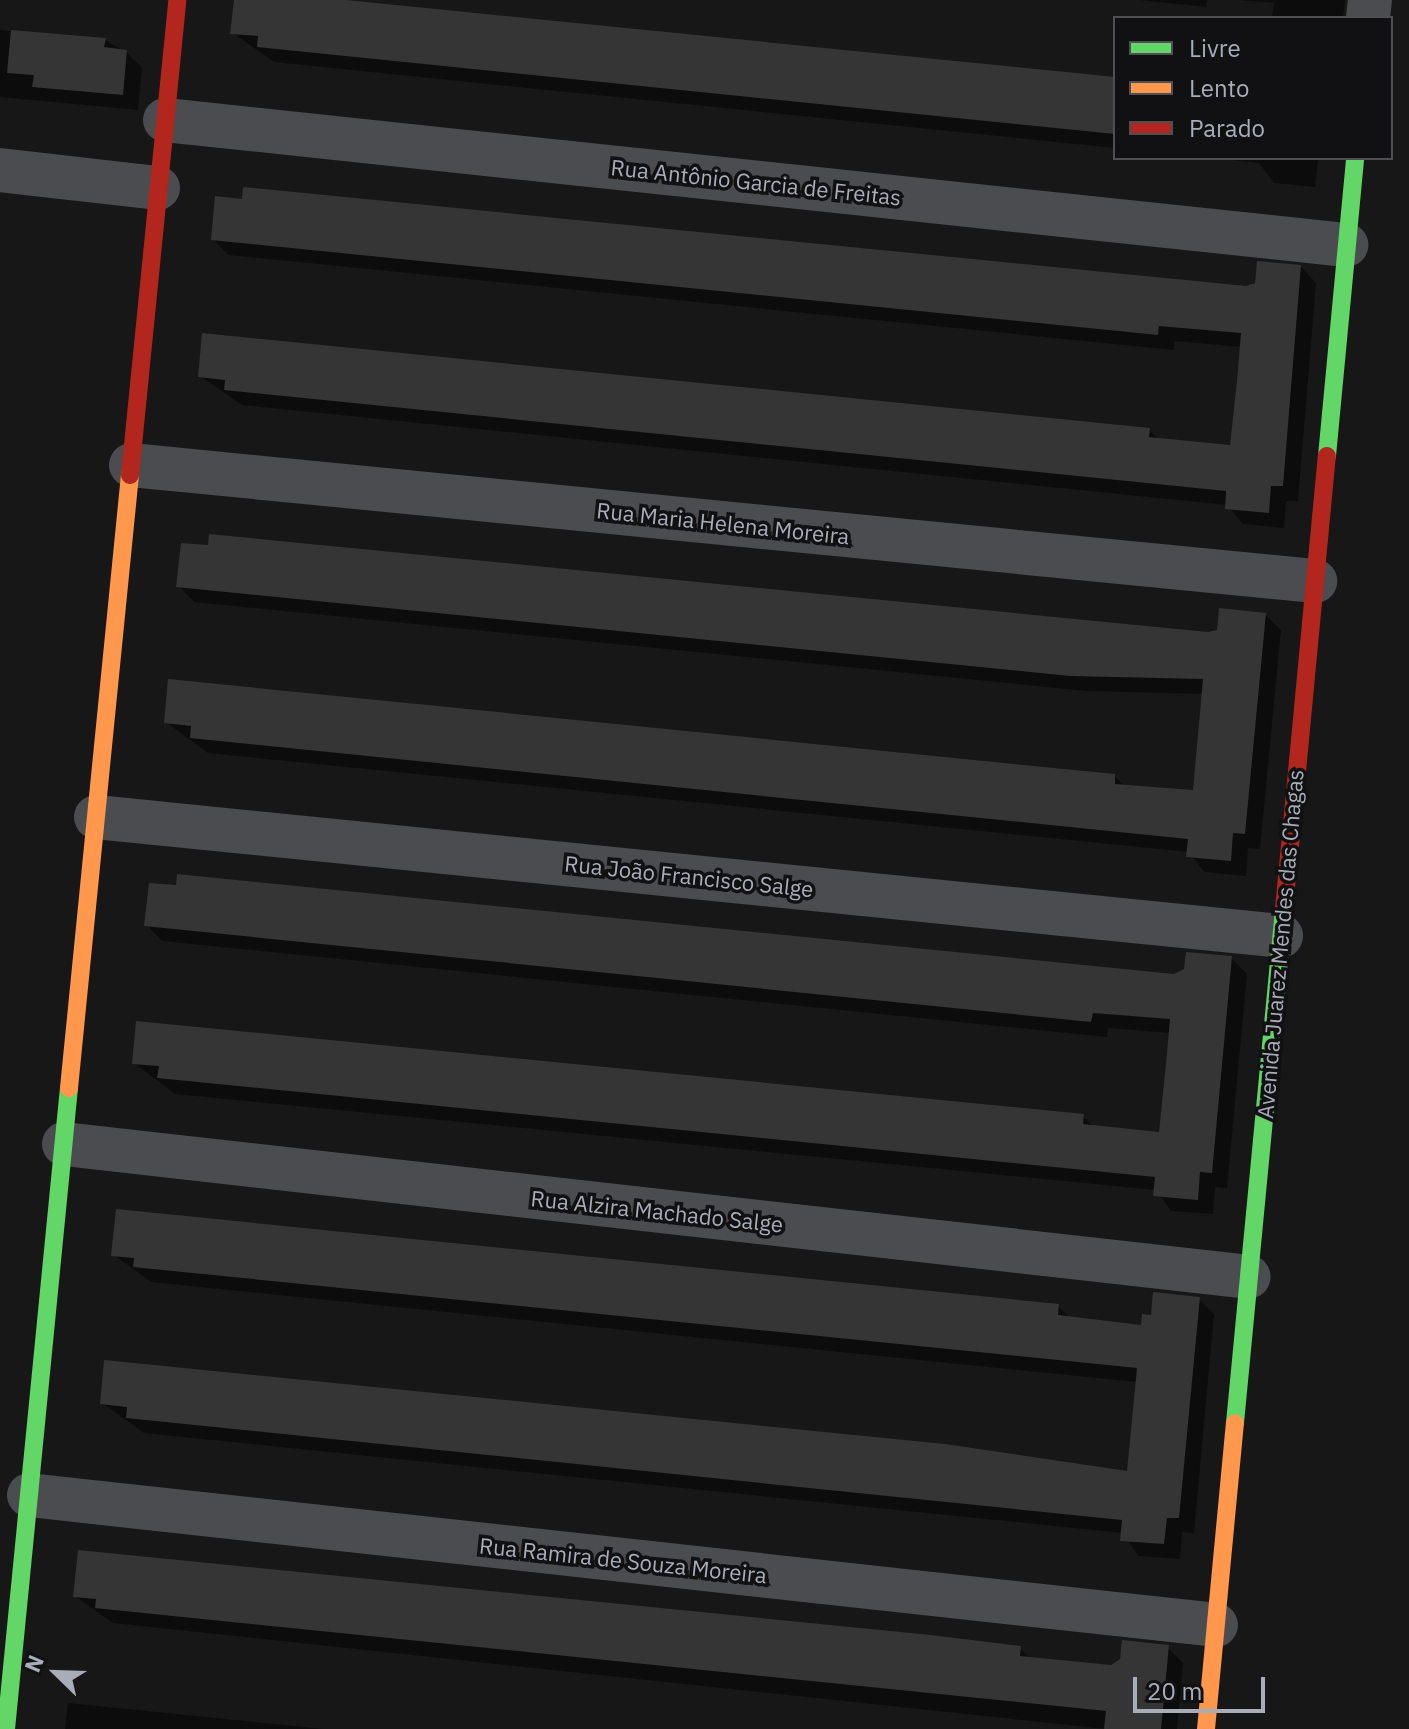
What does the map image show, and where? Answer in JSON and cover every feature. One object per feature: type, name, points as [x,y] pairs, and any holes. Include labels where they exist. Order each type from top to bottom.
[{"type":"street","points":[[6,1729],[177,0]]},
{"type":"street","name":"Rua Antônio Garcia de Freitas","points":[[165,120],[1346,245]]},
{"type":"street","name":"Avenida Juarez Mendes das Chagas","points":[[1206,1729],[1355,160]]},
{"type":"street","points":[[0,170],[158,188]]},
{"type":"street","name":"Rua Maria Helena Moreira","points":[[131,465],[1315,581]]},
{"type":"street","name":"Rua João Francisco Salge","points":[[96,817],[1281,936]]},
{"type":"street","name":"Rua Alzira Machado Salge","points":[[64,1144],[1249,1277]]},
{"type":"street","name":"Rua Ramira de Souza Moreira","points":[[29,1495],[1216,1625]]},
{"type":"building","points":[[234,0],[346,0],[1113,77],[1113,134],[257,47],[258,36],[230,34]]},
{"type":"building","points":[[11,30],[106,38],[104,47],[127,50],[123,95],[32,87],[34,75],[7,73]]},
{"type":"building","points":[[243,187],[1246,286],[1255,283],[1257,261],[1301,265],[1283,486],[1271,486],[1269,513],[1225,509],[1226,491],[224,390],[225,380],[198,377],[202,333],[1150,428],[1149,437],[1230,445],[1237,381],[1241,333],[1159,326],[1158,335],[211,240],[215,196],[242,199]]},
{"type":"building","points":[[209,534],[1208,632],[1217,630],[1219,608],[1266,613],[1245,834],[1233,833],[1231,861],[1186,857],[1188,839],[190,738],[191,726],[164,723],[168,679],[1115,774],[1115,784],[1193,790],[1203,679],[1070,676],[176,587],[181,543],[208,545]]},
{"type":"building","points":[[177,874],[1174,974],[1184,969],[1186,952],[1232,956],[1212,1173],[1200,1172],[1198,1200],[1153,1196],[1155,1177],[157,1078],[159,1066],[132,1064],[136,1021],[1084,1114],[1083,1124],[1159,1132],[1166,1064],[1170,1019],[1093,1013],[1091,1022],[144,926],[149,883],[176,885]]},
{"type":"building","points":[[116,1209],[1059,1304],[1058,1315],[1141,1325],[1142,1314],[1151,1315],[1153,1292],[1200,1297],[1179,1518],[1167,1518],[1164,1544],[1120,1541],[1122,1520],[126,1418],[127,1407],[100,1404],[104,1360],[945,1444],[1127,1471],[1137,1368],[133,1267],[134,1258],[111,1256]]},
{"type":"building","points":[[78,1550],[931,1635],[1021,1646],[1020,1656],[1111,1665],[1120,1659],[1122,1640],[1169,1645],[1161,1729],[1104,1729],[1106,1711],[95,1608],[96,1599],[73,1597]]},
{"type":"traffic: fast","points":[[1327,456],[1355,160]]},
{"type":"traffic: fast","points":[[1235,1423],[1284,909]]},
{"type":"traffic: fast","points":[[6,1729],[69,1088]]},
{"type":"traffic: slow","points":[[69,1088],[130,475]]},
{"type":"traffic: slow","points":[[1206,1729],[1235,1423]]},
{"type":"traffic: jam","points":[[130,475],[177,0]]},
{"type":"traffic: jam","points":[[1284,909],[1327,456]]}]
